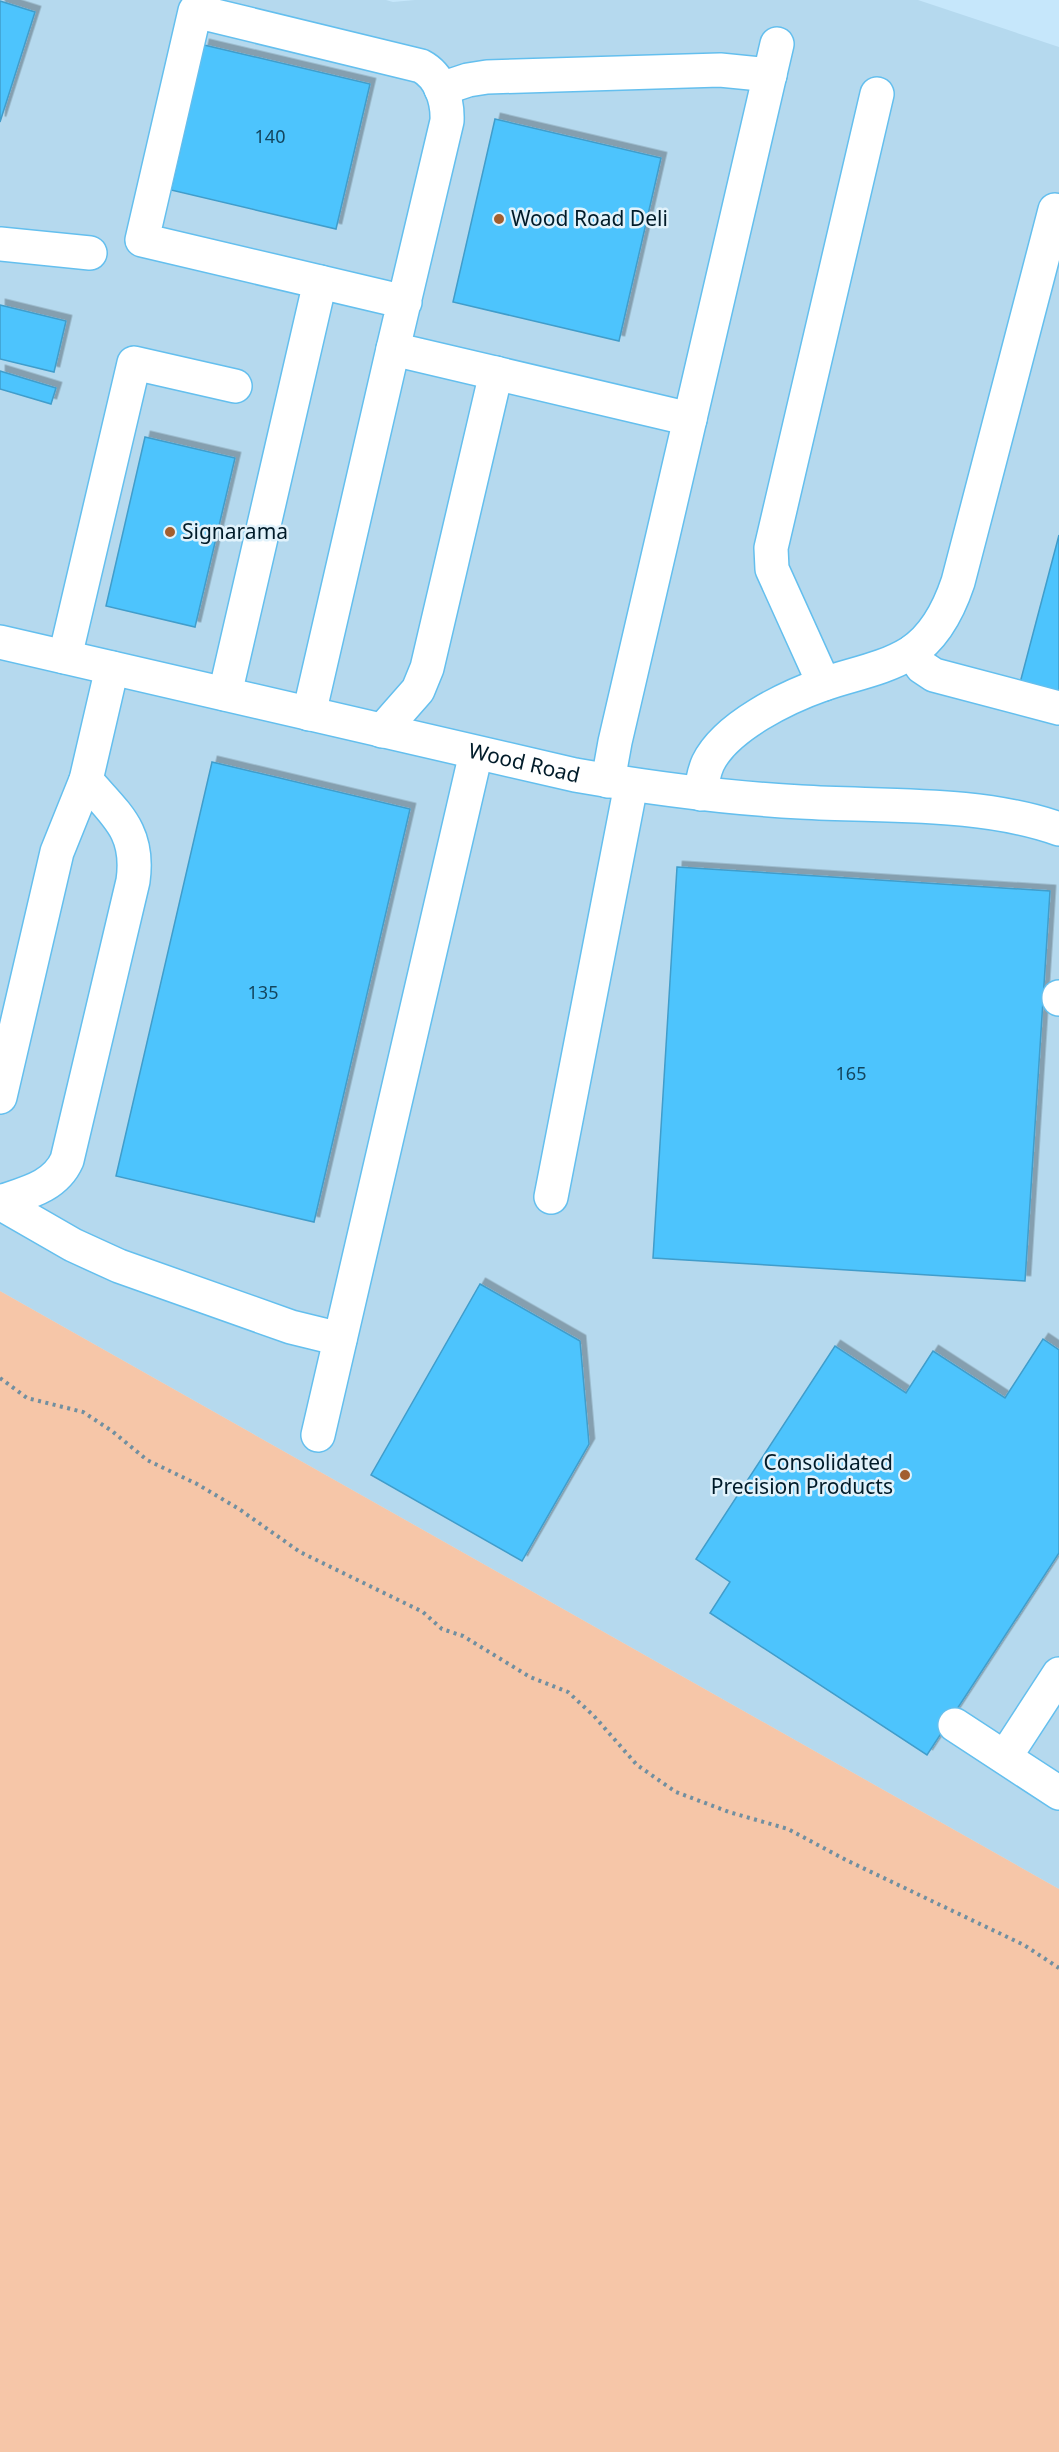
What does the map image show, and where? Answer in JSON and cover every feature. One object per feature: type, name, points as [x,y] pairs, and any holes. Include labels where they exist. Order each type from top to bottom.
[{"type":"street","points":[[309,714],[393,349],[405,302],[447,121],[446,105],[441,89],[428,69],[414,63],[195,11],[142,240],[405,302]]},
{"type":"street","points":[[441,89],[468,80],[487,77],[720,70],[774,60],[615,742],[620,783],[551,1197]]},
{"type":"street","points":[[824,684],[772,569],[771,548],[877,94]]},
{"type":"street","points":[[701,794],[708,762],[718,748],[734,733],[796,694],[876,668],[912,652],[937,626],[946,612],[956,590],[1055,210],[1059,211]]},
{"type":"street","points":[[0,244],[90,253]]},
{"type":"street","points":[[225,694],[320,282]]},
{"type":"street","points":[[393,349],[690,419]]},
{"type":"street","points":[[66,657],[134,363],[235,386]]},
{"type":"street","points":[[382,731],[418,690],[427,668],[496,373]]},
{"type":"street","name":"Wood Road","points":[[0,642],[476,753],[620,783],[701,794],[780,801],[960,810],[1026,819],[1059,830]]},
{"type":"street","points":[[912,652],[922,667],[934,675],[1059,708]]},
{"type":"street","points":[[0,1097],[57,852],[86,780],[112,668]]},
{"type":"street","points":[[318,1435],[476,753]]},
{"type":"street","points":[[0,1203],[56,1178],[67,1160],[133,880],[135,853],[126,827],[86,780]]},
{"type":"street","points":[[0,1203],[73,1245],[119,1266],[291,1327],[340,1340]]},
{"type":"street","points":[[1005,1757],[1059,1674]]},
{"type":"street","points":[[955,1725],[1059,1793]]},
{"type":"path","points":[[0,1378],[27,1398],[82,1412],[112,1431],[147,1460],[238,1509],[300,1552],[423,1612],[442,1629],[462,1636],[530,1677],[568,1692],[594,1716],[637,1765],[676,1792],[729,1812],[788,1829],[846,1860],[1024,1945],[1059,1968]]},
{"type":"shaded area","points":[[0,0],[386,0],[393,2],[415,0],[918,0],[1059,47],[1059,1889],[0,1291]]},
{"type":"shaded area","points":[[0,1291],[1059,1889],[1059,2452],[0,2452]]},
{"type":"building","points":[[0,1],[35,12],[0,122]]},
{"type":"building","points":[[204,45],[370,84],[336,229],[171,190]]},
{"type":"building","points":[[495,119],[661,158],[619,341],[453,302]]},
{"type":"building","points":[[0,305],[66,321],[54,372],[0,359]]},
{"type":"building","points":[[0,371],[56,388],[51,404],[0,389]]},
{"type":"building","name":"Signarama","points":[[145,437],[235,458],[195,627],[106,606]]},
{"type":"building","points":[[1059,535],[1059,693],[1020,683]]},
{"type":"building","points":[[212,762],[410,809],[314,1222],[116,1176]]},
{"type":"building","points":[[677,867],[1050,891],[1025,1281],[653,1258]]},
{"type":"building","points":[[480,1284],[580,1341],[589,1444],[522,1561],[371,1475]]},
{"type":"building","name":"Consolidated Precision Products","points":[[1043,1339],[1059,1350],[1059,1553],[927,1755],[710,1613],[730,1582],[696,1559],[835,1346],[906,1393],[933,1351],[1005,1398]]},
{"type":"place","name":"Wood Road Deli","points":[[499,219]]},
{"type":"place","name":"Signarama","points":[[170,532]]},
{"type":"place","name":"Consolidated Precision Products","points":[[905,1475]]}]
